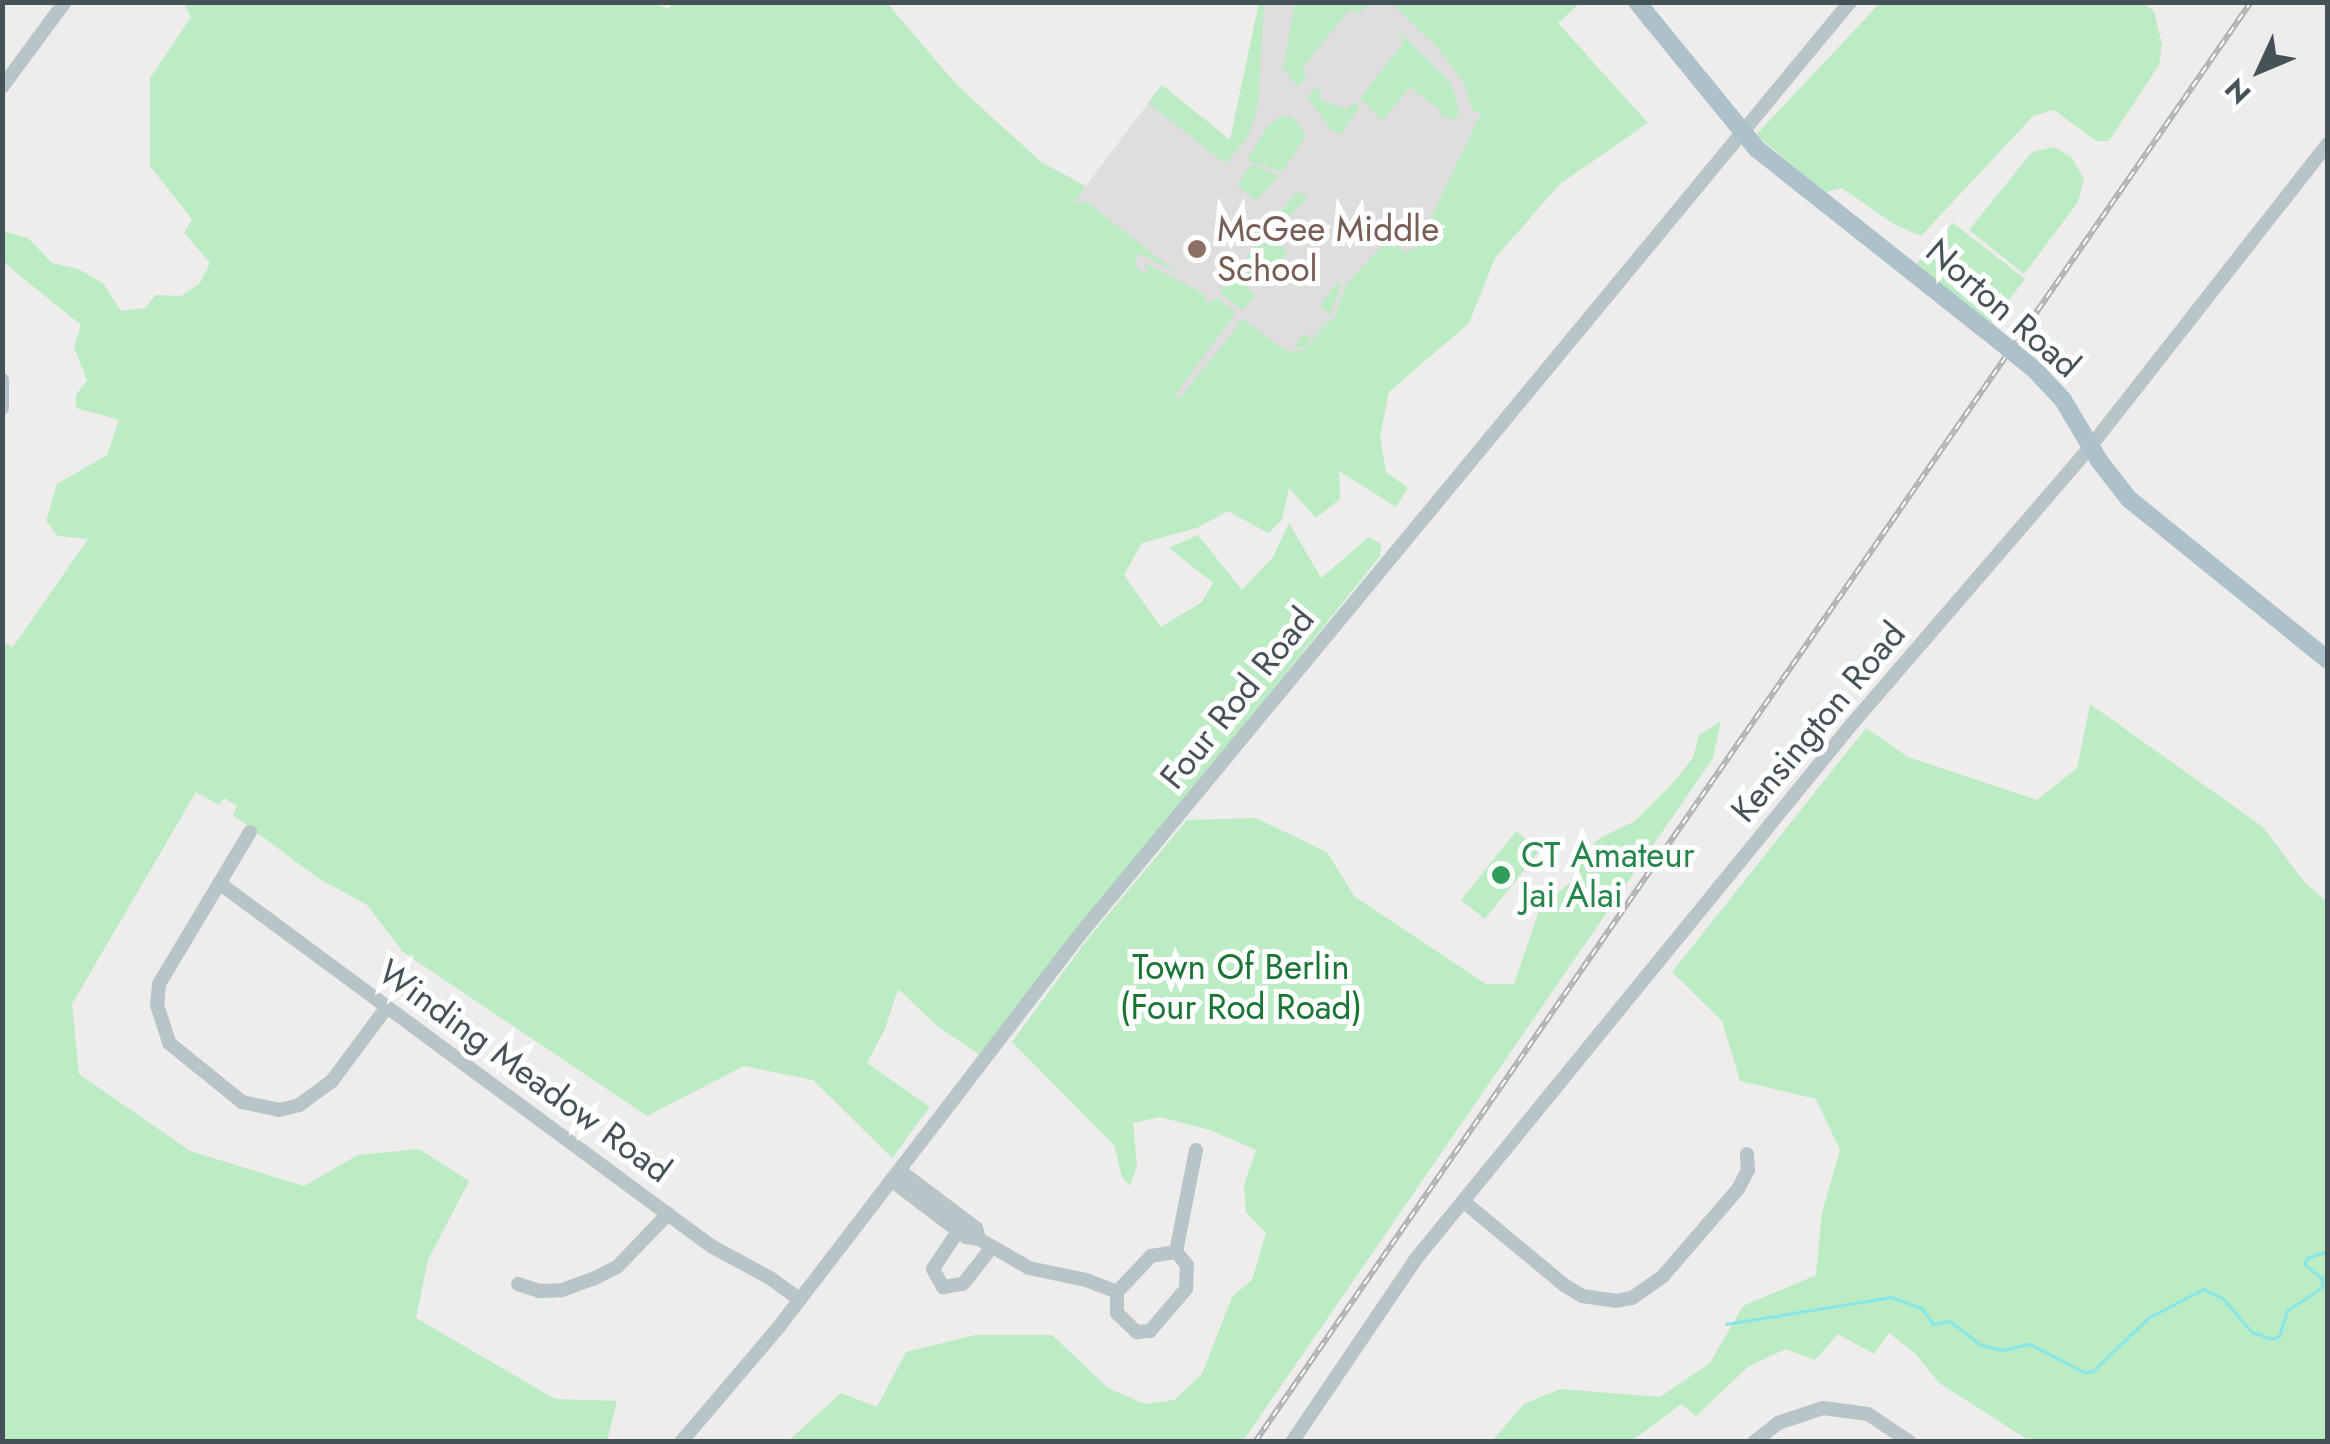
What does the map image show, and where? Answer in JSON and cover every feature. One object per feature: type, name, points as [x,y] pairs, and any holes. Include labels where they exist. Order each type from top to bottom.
[{"type":"main road","name":"Norton Road","points":[[1637,2],[1740,133],[2035,370],[2063,400],[2090,447],[2128,498],[2328,660]]},
{"type":"street","points":[[2,87],[65,2]]},
{"type":"street","name":"Four Rod Road","points":[[681,1442],[800,1300],[1077,938],[1850,2]]},
{"type":"street","name":"Kensington Road","points":[[1292,1442],[1414,1260],[1852,724],[2090,447],[2328,144]]},
{"type":"street","points":[[2,380],[2,408]]},
{"type":"street","points":[[250,832],[168,965],[156,1006],[169,1043],[219,1086],[260,1108],[300,1105],[332,1081],[387,1006]]},
{"type":"street","name":"Winding Meadow Road","points":[[219,883],[668,1214],[800,1300]]},
{"type":"street","points":[[1176,1252],[1196,1150]]},
{"type":"street","points":[[1462,1200],[1564,1285],[1582,1296],[1616,1301],[1632,1298],[1663,1276],[1738,1189],[1748,1170],[1747,1154]]},
{"type":"street","points":[[895,1175],[958,1231],[1030,1268],[1086,1280],[1117,1292]]},
{"type":"street","points":[[895,1175],[976,1228],[985,1243]]},
{"type":"street","points":[[518,1284],[539,1291],[562,1290],[592,1279],[616,1267],[668,1214]]},
{"type":"street","points":[[958,1231],[933,1269],[943,1287],[963,1284],[985,1243]]},
{"type":"street","points":[[1176,1252],[1187,1264],[1186,1289],[1150,1331],[1137,1332],[1117,1313],[1117,1292],[1151,1256],[1176,1252]]},
{"type":"street","points":[[1754,1442],[1778,1423],[1823,1408],[1868,1414],[1910,1442]]},
{"type":"shaded area","name":"McGee Middle School","points":[[1259,3],[1449,3],[1482,112],[1418,245],[1407,254],[1345,363],[1139,431],[1041,162],[1086,186],[1162,85],[1230,140]]},
{"type":"green space","points":[[654,2],[667,9],[675,2],[887,3],[957,85],[1041,162],[1085,186],[1074,204],[1087,202],[1181,276],[1140,253],[1134,264],[1144,274],[1148,270],[1143,262],[1204,294],[1207,304],[1217,298],[1236,313],[1175,395],[1179,399],[1237,327],[1244,324],[1236,324],[1241,318],[1286,351],[1303,351],[1335,316],[1346,285],[1388,239],[1407,253],[1418,245],[1481,113],[1472,110],[1465,85],[1440,50],[1394,6],[1384,3],[1580,3],[1558,23],[1648,123],[1560,184],[1495,258],[1469,323],[1389,392],[1380,436],[1386,472],[1408,488],[1396,507],[1339,471],[1340,499],[1316,518],[1289,488],[1282,520],[1268,533],[1228,511],[1197,528],[1142,543],[1124,575],[1161,627],[1202,602],[1213,583],[1169,548],[1198,535],[1242,590],[1273,557],[1289,523],[1321,578],[1369,537],[1381,544],[1380,556],[980,1055],[936,1025],[898,989],[885,1029],[867,1063],[930,1107],[892,1158],[813,1080],[744,1066],[647,1116],[403,952],[367,905],[318,878],[233,815],[237,806],[224,798],[219,805],[196,792],[72,1004],[79,1074],[190,1151],[304,1186],[358,1155],[419,1149],[469,1181],[428,1260],[416,1318],[555,1399],[617,1401],[607,1441],[3,1441],[3,642],[13,647],[88,539],[58,536],[46,521],[57,484],[107,455],[119,420],[76,408],[76,395],[87,380],[74,347],[81,325],[3,262],[2,231],[28,238],[52,263],[78,269],[103,283],[121,311],[145,308],[156,295],[181,296],[200,283],[210,263],[184,233],[192,219],[150,166],[150,78],[191,17],[184,3]]},
{"type":"green space","points":[[2142,2],[2154,11],[2162,44],[2159,65],[2109,141],[2096,141],[2054,110],[2033,116],[1921,236],[1894,224],[1842,188],[1825,192],[1756,135],[1880,3]]},
{"type":"green space","points":[[1259,3],[1264,3],[1258,105],[1249,134],[1226,164],[1148,103],[1162,85],[1230,140]]},
{"type":"green space","points":[[1295,3],[1375,3],[1356,13],[1350,9],[1303,67],[1306,77],[1298,87],[1283,69]]},
{"type":"green space","points":[[1396,28],[1450,82],[1459,114],[1454,120],[1440,115],[1442,112],[1410,87],[1382,121],[1360,98],[1404,42]]},
{"type":"green space","points":[[1322,84],[1319,99],[1346,109],[1357,102],[1359,108],[1340,135],[1331,130],[1307,96]]},
{"type":"green space","points":[[1281,116],[1294,118],[1306,135],[1282,172],[1247,160],[1268,126]]},
{"type":"green space","points":[[2054,147],[2071,157],[2084,178],[2078,202],[2024,274],[1969,230],[2032,152]]},
{"type":"green space","points":[[1252,164],[1279,176],[1256,201],[1237,185]]},
{"type":"green space","points":[[1296,192],[1302,194],[1297,202],[1304,194],[1308,197],[1278,228],[1271,224]]},
{"type":"green space","points":[[1953,223],[2025,279],[1991,323],[1916,264]]},
{"type":"green space","points":[[1264,234],[1288,251],[1283,257],[1287,261],[1279,273],[1267,265],[1248,289],[1255,295],[1242,311],[1220,292]]},
{"type":"green space","points":[[1338,282],[1341,285],[1330,315],[1320,305]]},
{"type":"green space","points":[[1330,315],[1305,346],[1293,349],[1304,333],[1311,338]]},
{"type":"green space","points":[[2090,704],[2263,827],[2304,882],[2327,902],[2327,1441],[2030,1441],[1939,1383],[1915,1353],[1889,1333],[1874,1354],[1838,1334],[1815,1360],[1785,1349],[1748,1367],[1696,1416],[1681,1404],[1632,1441],[1492,1441],[1524,1404],[1560,1389],[1660,1397],[1710,1363],[1743,1306],[1816,1275],[1822,1213],[1840,1150],[1816,1099],[1740,1081],[1722,1021],[1672,972],[1866,728],[1908,757],[2037,800],[2077,768]]},
{"type":"green space","name":"Town Of Berlin (Four Rod Road)","points":[[1721,721],[1713,758],[1243,1441],[788,1441],[841,1393],[877,1407],[906,1352],[975,1335],[1052,1335],[1108,1388],[1145,1404],[1174,1400],[1202,1374],[1232,1297],[1252,1280],[1266,1233],[1246,1212],[1244,1185],[1256,1150],[1210,1130],[1160,1117],[1133,1123],[1137,1166],[1130,1186],[1122,1177],[1114,1145],[1012,1042],[1087,940],[1187,820],[1256,818],[1327,852],[1354,896],[1486,984],[1514,984],[1540,908],[1578,876],[1582,855],[1600,838],[1635,821],[1670,786],[1693,758],[1699,735]]},
{"type":"green space","name":"CT Amateur Jai Alai","points":[[1516,831],[1540,850],[1485,919],[1461,900]]},
{"type":"waterway","points":[[1726,1324],[1891,1297],[1922,1308],[1933,1324],[1950,1321],[1981,1345],[2003,1350],[2030,1344],[2084,1372],[2093,1371],[2148,1318],[2203,1289],[2223,1298],[2252,1332],[2272,1339],[2279,1336],[2287,1311],[2322,1287],[2322,1279],[2304,1264],[2307,1258],[2328,1251]]},
{"type":"railway","points":[[1255,1442],[2251,2]]},
{"type":"place","name":"McGee Middle School","points":[[1197,249]]},
{"type":"place","name":"CT Amateur Jai Alai","points":[[1501,875]]}]
